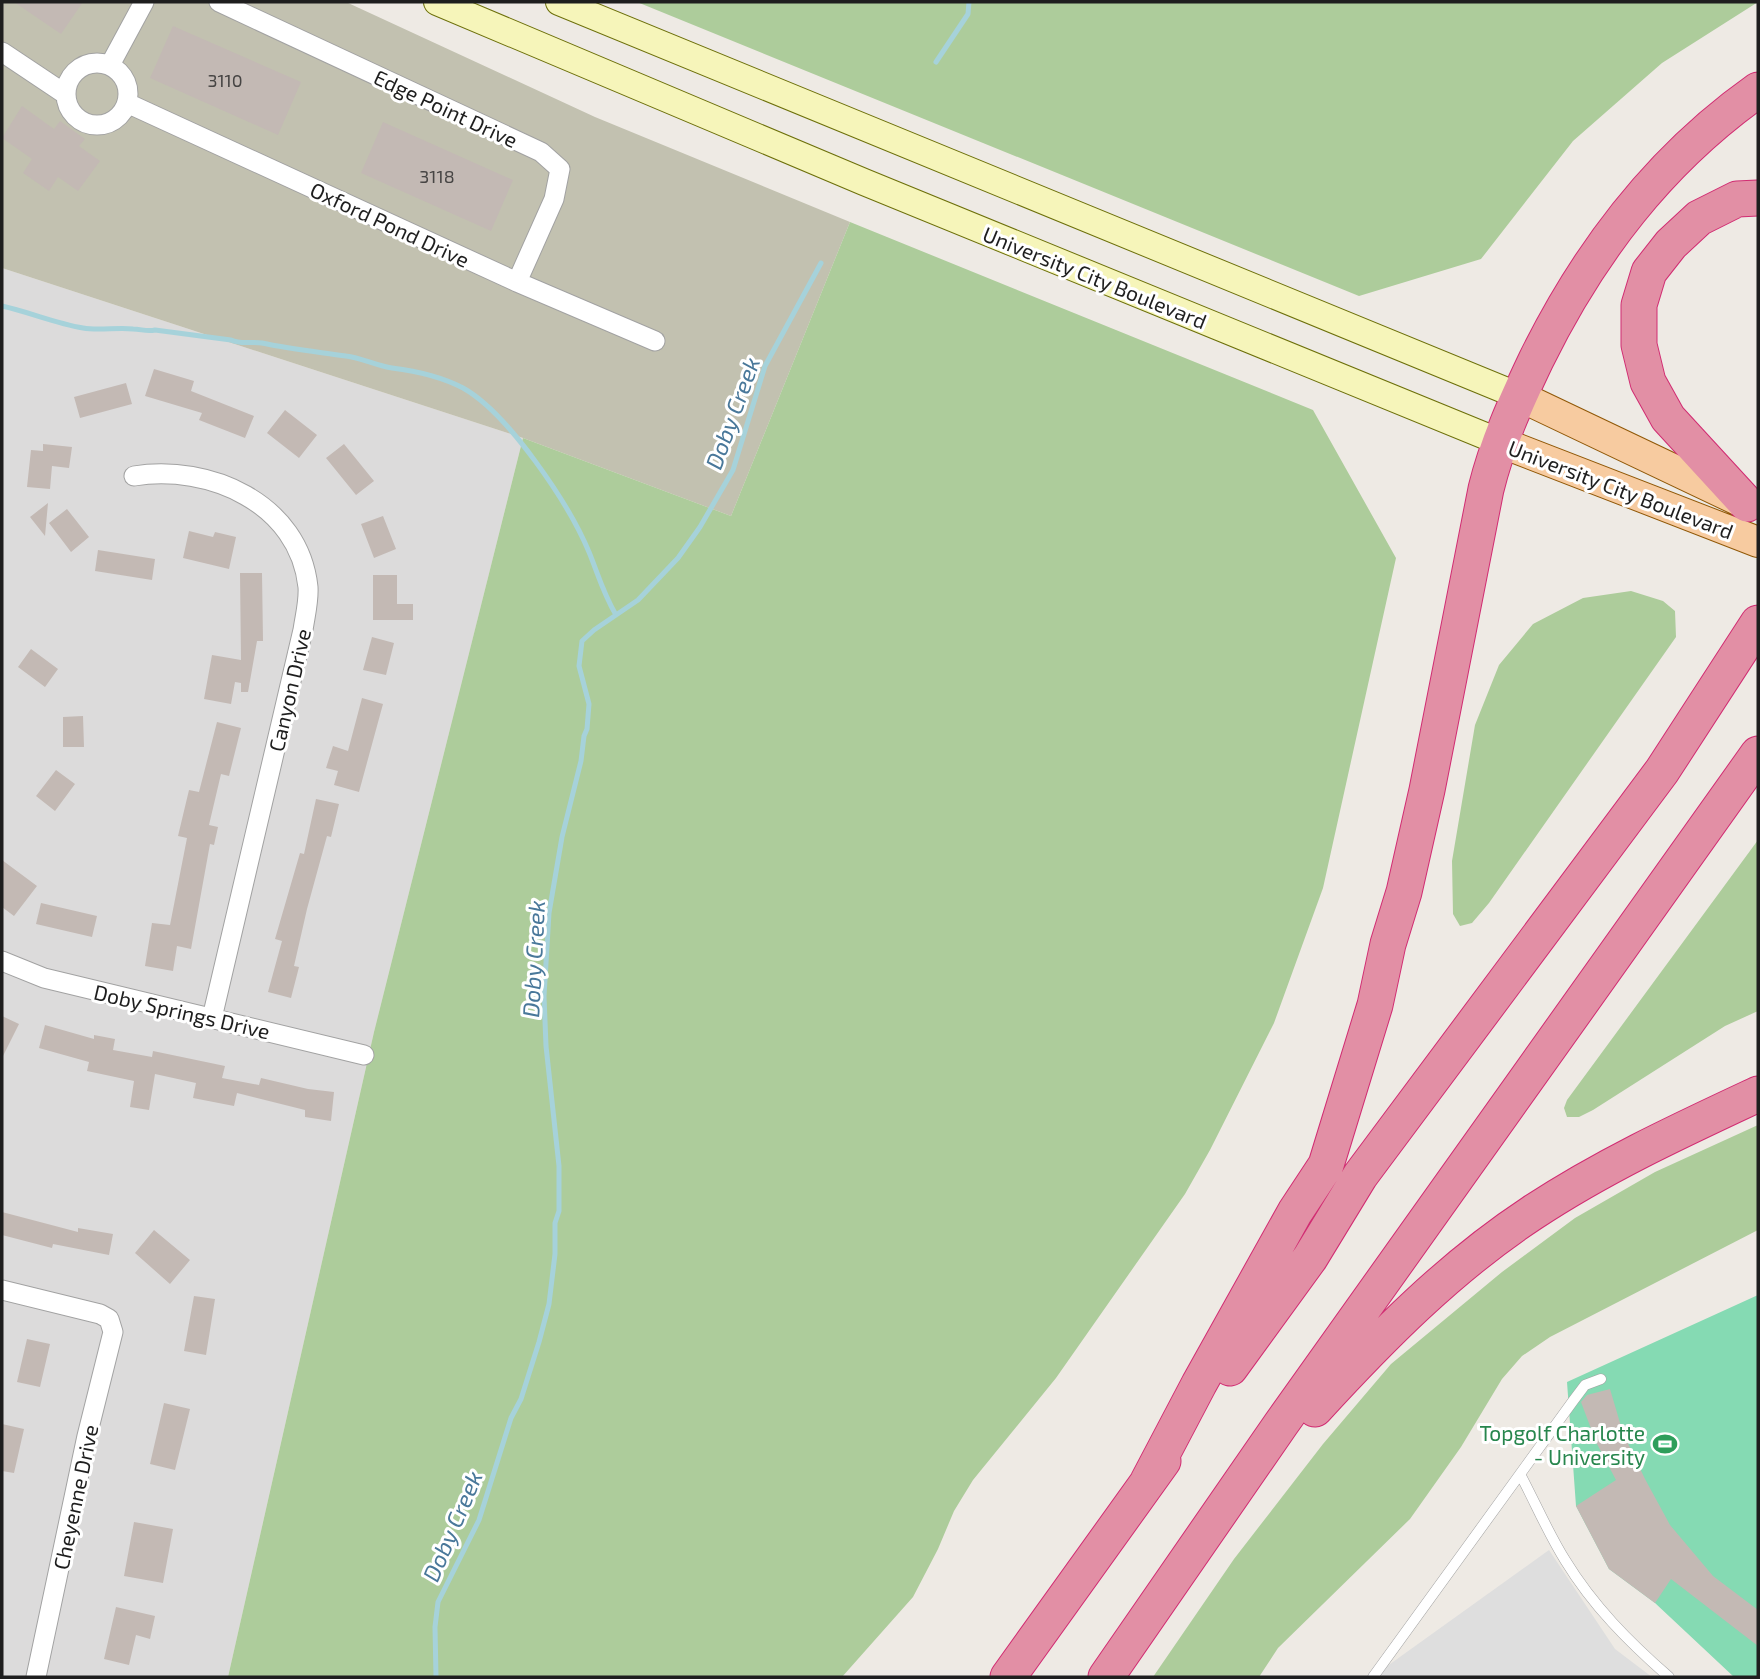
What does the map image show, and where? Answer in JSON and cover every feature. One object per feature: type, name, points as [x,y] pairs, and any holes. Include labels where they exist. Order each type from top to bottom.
[{"type":"highway","points":[[1148,1481],[1295,1212],[1326,1165],[1376,1005],[1388,944],[1405,891],[1486,489],[1500,442],[1519,396],[1548,336],[1580,281],[1625,214],[1671,163],[1758,90]]},
{"type":"highway","points":[[1753,523],[1668,418],[1648,382],[1639,345],[1639,305],[1649,272],[1671,244],[1699,218],[1737,200],[1758,198]]},
{"type":"highway","points":[[1008,1677],[1310,1258],[1360,1176],[1662,771],[1758,623]]},
{"type":"highway","points":[[1106,1677],[1758,754]]},
{"type":"highway","points":[[1220,1512],[1376,1342],[1484,1248],[1552,1200],[1652,1144],[1758,1094]]},
{"type":"main road","name":"University City Boulevard","points":[[437,2],[827,167],[1500,442],[1753,523]]},
{"type":"main road","name":"University City Boulevard","points":[[559,2],[1519,396],[1753,523]]},
{"type":"street","points":[[110,65],[144,2]]},
{"type":"street","name":"Edge Point Drive","points":[[219,2],[541,152],[560,169],[554,199],[517,282]]},
{"type":"street","points":[[2,52],[65,94]]},
{"type":"street","points":[[95,63],[115,68],[127,84],[127,103],[115,120],[95,126],[76,118],[69,109],[65,94],[72,74],[85,65],[95,63]]},
{"type":"street","name":"Oxford Pond Drive","points":[[127,103],[517,282],[655,341]]},
{"type":"street","name":"Canyon Drive","points":[[134,476],[159,472],[182,474],[243,494],[260,503],[286,529],[302,561],[307,585],[303,630],[212,1018]]},
{"type":"street","name":"Doby Springs Drive","points":[[2,961],[44,978],[364,1055]]},
{"type":"street","name":"Cheyenne Drive","points":[[2,1290],[100,1314],[108,1319],[113,1332],[87,1436],[36,1677]]},
{"type":"lane","points":[[1373,1677],[1585,1385],[1601,1379]]},
{"type":"lane","points":[[1520,1474],[1564,1559],[1591,1598],[1618,1631],[1669,1677]]},
{"type":"shaded area","points":[[2,2],[346,2],[595,117],[850,222],[731,516],[523,438],[2,268]]},
{"type":"shaded area","points":[[2,268],[523,438],[374,1032],[228,1677],[2,1677]]},
{"type":"shaded area","points":[[1549,1550],[1615,1649],[1652,1677],[1372,1677]]},
{"type":"green space","points":[[637,2],[1758,2],[1662,63],[1573,141],[1481,259],[1359,296]]},
{"type":"green space","points":[[850,222],[1313,410],[1396,558],[1323,888],[1274,1023],[1185,1194],[1056,1378],[973,1480],[954,1511],[913,1597],[842,1677],[228,1677],[374,1032],[523,438],[731,516]]},
{"type":"green space","points":[[1631,591],[1663,601],[1675,611],[1676,637],[1489,903],[1472,923],[1460,926],[1453,914],[1452,861],[1475,725],[1499,665],[1533,624],[1583,598]]},
{"type":"green space","points":[[1758,840],[1758,1011],[1725,1026],[1593,1110],[1579,1117],[1567,1117],[1564,1108],[1567,1100]]},
{"type":"green space","points":[[1758,1125],[1758,1230],[1550,1337],[1522,1356],[1502,1379],[1461,1447],[1410,1519],[1278,1648],[1259,1677],[1153,1677],[1234,1559],[1323,1444],[1391,1364],[1502,1272],[1575,1218],[1655,1172]]},
{"type":"green space","name":"Topgolf Charlotte - University","points":[[1758,1295],[1758,1677],[1734,1677],[1655,1603],[1609,1569],[1576,1506],[1567,1382]]},
{"type":"building","points":[[14,2],[83,2],[61,34]]},
{"type":"building","points":[[173,26],[301,82],[278,135],[150,78]]},
{"type":"building","points":[[22,106],[54,129],[60,121],[85,139],[79,146],[100,161],[78,191],[58,177],[49,191],[23,173],[32,159],[2,138]]},
{"type":"building","points":[[383,122],[513,180],[491,231],[361,173]]},
{"type":"building","points":[[154,369],[194,381],[191,391],[254,416],[245,438],[199,420],[202,413],[145,396]]},
{"type":"building","points":[[126,383],[132,404],[80,418],[74,397]]},
{"type":"building","points":[[285,410],[317,435],[299,458],[267,433]]},
{"type":"building","points":[[43,444],[72,447],[69,468],[52,466],[50,489],[27,487],[31,450],[43,451]]},
{"type":"building","points":[[344,444],[374,481],[356,495],[326,458]]},
{"type":"building","points":[[48,503],[45,536],[30,517]]},
{"type":"building","points":[[67,509],[89,537],[71,552],[49,523]]},
{"type":"building","points":[[383,516],[396,549],[374,558],[361,524]]},
{"type":"building","points":[[189,531],[213,537],[215,532],[236,537],[229,569],[183,558]]},
{"type":"building","points":[[98,550],[155,559],[152,580],[95,571]]},
{"type":"building","points":[[240,573],[262,573],[263,641],[257,641],[248,692],[241,692],[241,683],[235,682],[231,704],[204,699],[212,655],[241,660]]},
{"type":"building","points":[[373,575],[397,575],[397,604],[413,604],[413,620],[373,620]]},
{"type":"building","points":[[372,637],[394,643],[386,675],[363,670]]},
{"type":"building","points":[[31,649],[58,669],[45,687],[18,667]]},
{"type":"building","points":[[362,698],[383,704],[359,792],[334,785],[338,771],[326,768],[333,746],[348,751]]},
{"type":"building","points":[[83,716],[84,747],[63,747],[63,717]]},
{"type":"building","points":[[217,722],[241,728],[229,776],[221,774],[209,825],[218,827],[214,845],[210,844],[191,949],[177,946],[173,971],[145,966],[152,923],[170,925],[187,838],[178,836],[189,790],[199,792]]},
{"type":"building","points":[[56,770],[75,784],[55,811],[36,796]]},
{"type":"building","points":[[316,799],[339,804],[331,837],[327,836],[307,909],[294,966],[299,967],[291,998],[268,992],[282,941],[275,939],[300,853],[304,854]]},
{"type":"building","points":[[2,860],[37,886],[14,916],[2,907]]},
{"type":"building","points":[[41,903],[97,916],[92,937],[36,924]]},
{"type":"building","points":[[2,1016],[19,1024],[2,1058]]},
{"type":"building","points":[[45,1025],[94,1039],[94,1035],[115,1039],[113,1050],[152,1057],[153,1051],[225,1066],[222,1078],[259,1085],[261,1078],[334,1092],[331,1121],[305,1117],[305,1110],[237,1093],[234,1106],[193,1098],[196,1083],[155,1074],[149,1110],[130,1107],[134,1081],[87,1071],[89,1062],[39,1048]]},
{"type":"building","points":[[2,1212],[78,1232],[78,1228],[113,1234],[109,1255],[53,1244],[52,1248],[2,1235]]},
{"type":"building","points":[[154,1230],[190,1260],[170,1284],[135,1253]]},
{"type":"building","points":[[194,1296],[215,1299],[206,1355],[184,1351]]},
{"type":"building","points":[[27,1339],[50,1344],[40,1387],[17,1382]]},
{"type":"building","points":[[1610,1389],[1623,1433],[1670,1525],[1713,1576],[1758,1610],[1758,1646],[1671,1579],[1655,1603],[1609,1569],[1576,1506],[1616,1480],[1596,1442],[1581,1402],[1587,1395]]},
{"type":"building","points":[[164,1403],[190,1409],[175,1470],[150,1464]]},
{"type":"building","points":[[2,1424],[24,1429],[14,1473],[2,1471]]},
{"type":"building","points":[[134,1522],[173,1529],[163,1583],[124,1576]]},
{"type":"building","points":[[116,1607],[155,1616],[150,1639],[136,1635],[129,1665],[104,1659]]},
{"type":"waterway","name":"Doby Creek","points":[[936,62],[968,14],[969,2]]},
{"type":"waterway","name":"Doby Creek","points":[[436,1677],[435,1627],[438,1602],[479,1520],[511,1418],[521,1399],[549,1304],[555,1254],[555,1223],[559,1211],[559,1166],[546,1046],[544,996],[549,913],[562,837],[587,729],[589,704],[579,666],[582,641],[638,600],[678,558],[700,527],[733,470],[765,366],[821,263]]},
{"type":"waterway","points":[[2,306],[83,328],[155,330],[352,357],[429,375],[463,388],[499,417],[552,486],[580,532],[616,615]]},
{"type":"place","name":"Topgolf Charlotte - University","points":[[1665,1444]]}]
